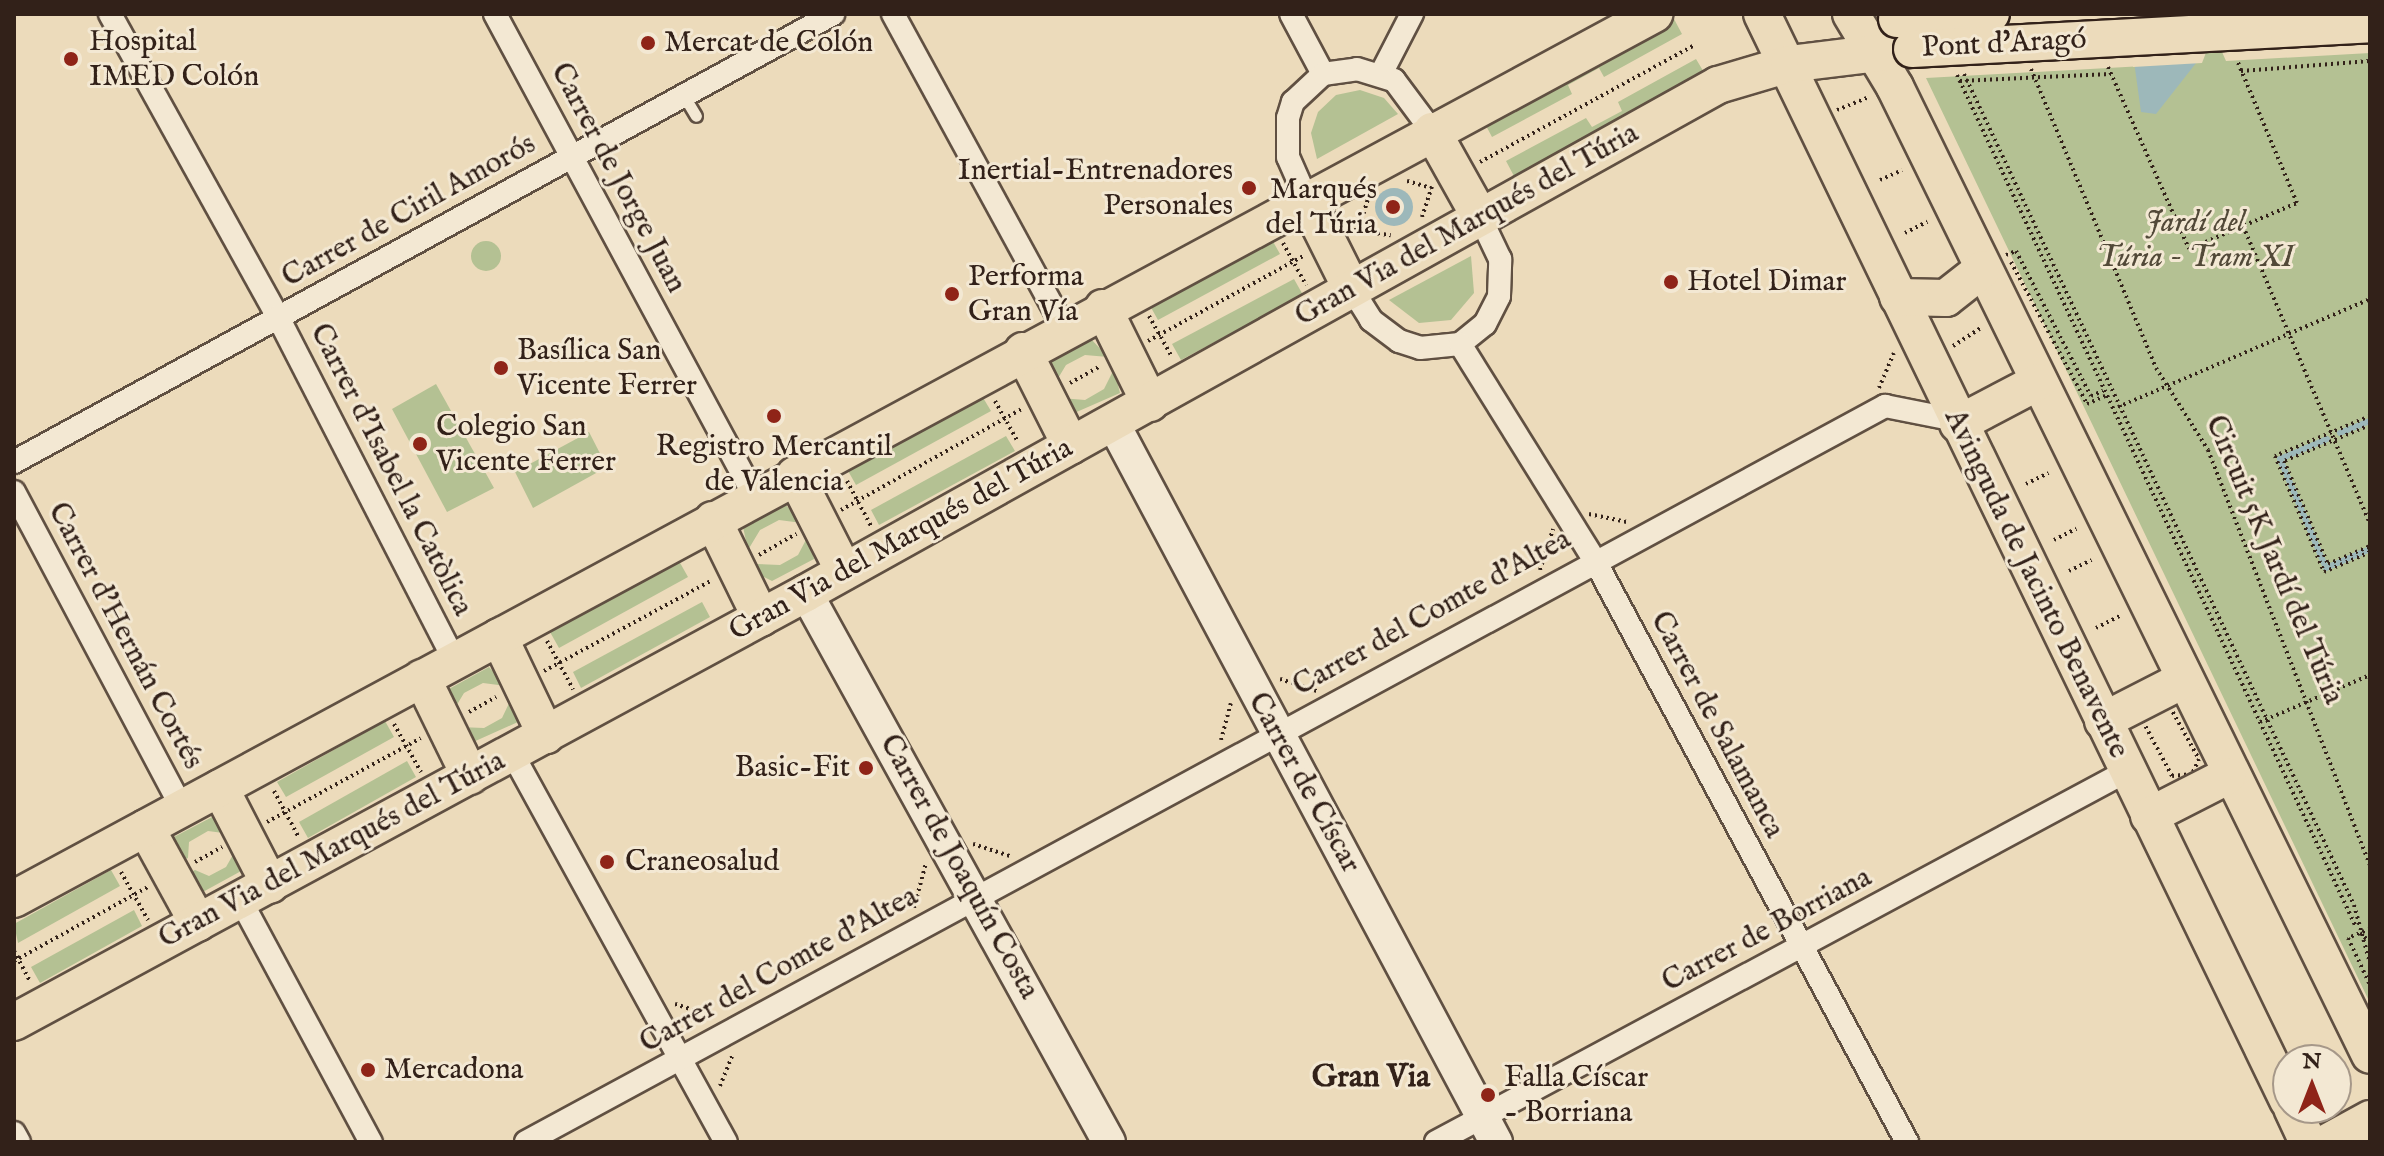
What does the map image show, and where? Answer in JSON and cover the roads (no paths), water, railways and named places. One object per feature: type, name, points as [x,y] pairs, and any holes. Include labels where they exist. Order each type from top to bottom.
[{"type":"main road","points":[[14,899],[1023,351],[1654,14]]},
{"type":"main road","name":"Avinguda de Jacinto Benavente","points":[[1762,14],[1789,64],[1957,422],[2272,1067]]},
{"type":"main road","points":[[1851,14],[1893,34],[2038,382],[2227,776],[2370,1055]]},
{"type":"main road","name":"Pont d'Aragó","points":[[1893,34],[1991,14]]},
{"type":"main road","name":"Pont d'Aragó","points":[[1893,34],[2370,24]]},
{"type":"main road","name":"Gran Via del Marqués del Túria","points":[[14,1022],[761,618],[1150,403],[1350,286],[1718,85],[1893,34]]},
{"type":"main road","points":[[1432,131],[1479,215]]},
{"type":"main road","points":[[1307,200],[1350,286]]},
{"type":"main road","points":[[1898,297],[1946,298],[1991,263]]},
{"type":"main road","points":[[1103,308],[1150,403]]},
{"type":"main road","points":[[1023,351],[1071,446]]},
{"type":"main road","points":[[1957,422],[2038,382]]},
{"type":"main road","points":[[795,475],[844,571]]},
{"type":"main road","points":[[713,520],[761,618]]},
{"type":"main road","points":[[499,637],[546,735]]},
{"type":"main road","points":[[422,678],[470,776]]},
{"type":"main road","points":[[2103,721],[2183,680]]},
{"type":"main road","points":[[2149,816],[2227,776]]},
{"type":"main road","points":[[220,788],[255,893]]},
{"type":"main road","points":[[146,828],[198,923]]},
{"type":"main road","points":[[2328,1142],[2370,1119]]},
{"type":"street","name":"Carrer d'Isabel la Catòlica","points":[[110,14],[278,317],[455,661]]},
{"type":"street","name":"Carrer de Jorge Juan","points":[[495,14],[755,497]]},
{"type":"street","name":"Carrer de Ciril Amorós","points":[[14,462],[833,14]]},
{"type":"street","points":[[893,14],[1065,329]]},
{"type":"street","points":[[1291,14],[1323,74]]},
{"type":"street","points":[[1381,74],[1412,14]]},
{"type":"street","points":[[1307,200],[1288,157],[1288,118],[1293,102],[1323,74],[1381,74],[1405,88],[1432,131]]},
{"type":"street","points":[[1350,286],[1371,320],[1399,341],[1420,348],[1460,344],[1485,324],[1499,296],[1500,259],[1479,215]]},
{"type":"street","name":"Carrer de Salamanca","points":[[1460,344],[1565,521],[1594,559],[1907,1142]]},
{"type":"street","name":"Carrer del Comte d'Altea","points":[[526,1142],[1594,559],[1885,406],[1957,422]]},
{"type":"street","name":"Carrer de Císcar","points":[[1113,423],[1247,680],[1278,732],[1489,1129]]},
{"type":"street","name":"Carrer d'Hernán Cortés","points":[[14,492],[182,808]]},
{"type":"street","name":"Carrer de Joaquín Costa","points":[[806,593],[978,896],[1109,1142]]},
{"type":"street","points":[[512,753],[726,1142]]},
{"type":"street","name":"Carrer de Borriana","points":[[1436,1142],[1489,1129],[1801,945],[2127,771]]},
{"type":"street","points":[[255,893],[371,1142]]},
{"type":"street","points":[[14,1133],[19,1142]]},
{"type":"lane","points":[[684,96],[696,116]]},
{"type":"water","points":[[2132,47],[2200,58],[2156,114],[2141,112]]},
{"type":"water","points":[[1394,188],[1407,194],[1413,207],[1407,220],[1394,226],[1381,220],[1375,207],[1381,194]]},
{"type":"waterway","points":[[2340,433],[2370,421]]},
{"type":"waterway","points":[[2327,439],[2280,459],[2326,568],[2370,549]]},
{"type":"place","name":"Mercat de Colón","points":[[648,43]]},
{"type":"place","name":"Hospital IMED Colón","points":[[71,59]]},
{"type":"place","name":"Inertial-Entrenadores Personales","points":[[1249,188]]},
{"type":"place","name":"Marqués del Túria","points":[[1393,207]]},
{"type":"place","name":"Hotel Dimar","points":[[1671,282]]},
{"type":"place","name":"Performa Gran Vía","points":[[952,294]]},
{"type":"place","name":"Basílica San Vicente Ferrer","points":[[501,368]]},
{"type":"place","name":"Registro Mercantil de Valencia","points":[[774,416]]},
{"type":"place","name":"Colegio San Vicente Ferrer","points":[[420,444]]},
{"type":"place","name":"Basic-Fit","points":[[866,768]]},
{"type":"place","name":"Craneosalud","points":[[607,862]]},
{"type":"place","name":"Mercadona","points":[[368,1070]]},
{"type":"place","name":"Falla Císcar - Borriana","points":[[1488,1095]]},
{"type":"district","name":"Gran Via","points":[[1371,1078]]},
{"type":"park label","name":"Jardí del Túria - Tram XI","points":[[2195,240]]}]
